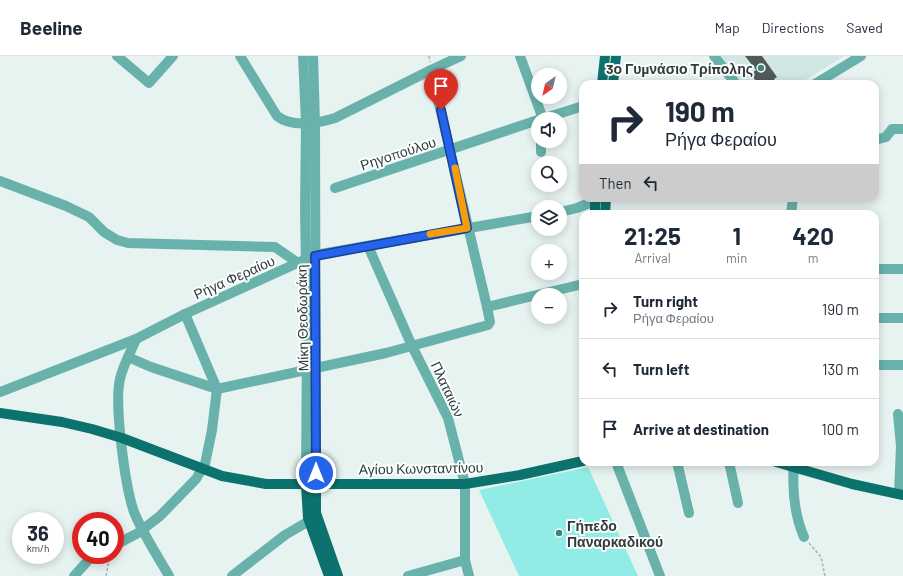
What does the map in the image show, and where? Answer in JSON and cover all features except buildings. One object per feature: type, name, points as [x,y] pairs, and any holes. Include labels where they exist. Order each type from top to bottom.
[{"type":"main road","points":[[602,80],[605,56]]},
{"type":"main road","points":[[613,80],[616,56]]},
{"type":"main road","name":"Αγίου Κωνσταντίνου","points":[[0,413],[62,422],[122,438],[203,469],[239,480],[266,484],[464,484],[520,475],[579,462]]},
{"type":"main road","points":[[798,466],[901,495]]},
{"type":"main road","name":"Μίκη Θεοδωράκη","points":[[311,485],[309,521],[329,576]]},
{"type":"main road","name":"Μίκη Θεοδωράκη","points":[[311,485],[316,514],[338,576]]},
{"type":"street","points":[[117,56],[149,83],[173,56]]},
{"type":"street","points":[[240,56],[277,116],[286,121],[311,123],[328,120],[343,114],[461,56]]},
{"type":"street","name":"Μίκη Θεοδωράκη","points":[[303,56],[311,123]]},
{"type":"street","name":"Μίκη Θεοδωράκη","points":[[311,485],[312,369],[306,259],[313,56]]},
{"type":"street","points":[[520,56],[540,112]]},
{"type":"street","points":[[714,56],[733,80]]},
{"type":"street","points":[[822,80],[861,56]]},
{"type":"street","points":[[128,357],[151,367],[217,389],[412,346],[488,325],[490,322],[487,307],[467,228],[451,150],[431,70]]},
{"type":"street","points":[[565,112],[579,107]]},
{"type":"street","name":"Ρηγοπούλου","points":[[335,188],[531,122]]},
{"type":"street","points":[[879,139],[886,137],[892,129],[903,129]]},
{"type":"street","points":[[540,152],[541,148]]},
{"type":"street","points":[[0,181],[66,206],[89,218],[104,232],[117,240],[128,243],[275,247],[306,259]]},
{"type":"street","points":[[567,210],[589,202]]},
{"type":"street","name":"Ρήγα Φεραίου","points":[[0,392],[136,339],[185,314],[306,259],[368,246],[531,217]]},
{"type":"street","name":"Πλαταιών","points":[[368,246],[412,346],[448,418],[464,484],[464,560],[469,576]]},
{"type":"street","points":[[879,269],[903,269]]},
{"type":"street","points":[[487,307],[579,285]]},
{"type":"street","points":[[124,540],[142,530],[168,509],[196,479],[203,469],[210,443],[217,389],[185,314]]},
{"type":"street","points":[[879,318],[903,318]]},
{"type":"street","points":[[136,339],[120,377],[118,391],[122,438],[131,502],[142,530],[169,576]]},
{"type":"street","points":[[879,365],[903,365]]},
{"type":"street","points":[[898,414],[901,446],[901,495]]},
{"type":"street","points":[[618,466],[660,576]]},
{"type":"street","points":[[678,466],[689,513]]},
{"type":"street","points":[[730,466],[738,503]]},
{"type":"street","points":[[794,466],[793,483],[798,520],[804,537]]},
{"type":"street","points":[[232,576],[285,534],[309,521]]},
{"type":"street","points":[[408,576],[464,560]]},
{"type":"street","points":[[74,576],[85,564]]},
{"type":"path","points":[[804,537],[821,557],[825,576]]},
{"type":"path","points":[[106,576],[108,564]]},
{"type":"shaded area","points":[[720,56],[844,56],[805,80],[739,80]]},
{"type":"shaded area","name":"Γήπεδο Παναρκαδικού","points":[[588,467],[638,576],[519,576],[479,490]]},
{"type":"slow traffic","points":[[430,234],[467,228],[455,168]]},
{"type":"place","name":"3ο Γυμνάσιο Τρίπολης","points":[[761,68]]},
{"type":"place","name":"Γήπεδο Παναρκαδικού","points":[[559,533]]},
{"type":"route","points":[[316,473],[315,256],[338,250],[467,228],[441,110]]}]
